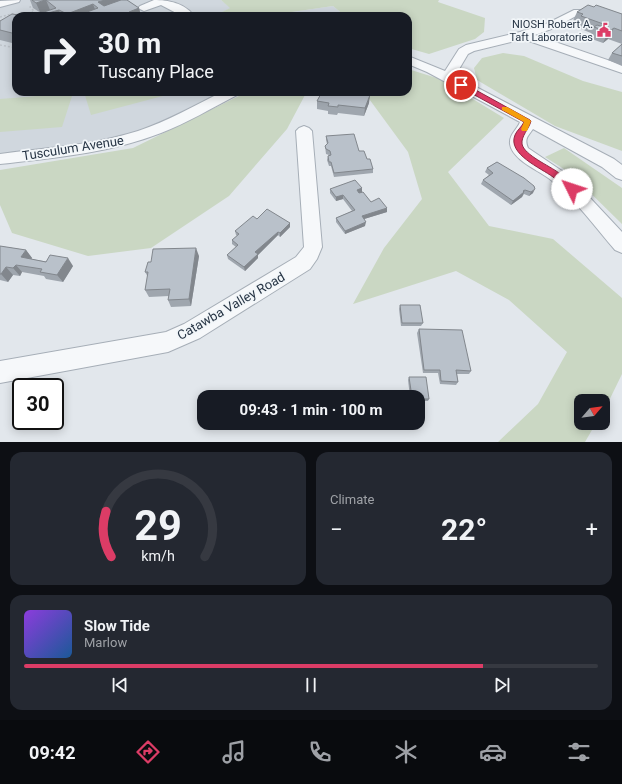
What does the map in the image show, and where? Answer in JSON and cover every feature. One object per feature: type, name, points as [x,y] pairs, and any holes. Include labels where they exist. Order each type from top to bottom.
[{"type":"street","points":[[0,4],[15,0]]},
{"type":"street","points":[[144,8],[160,0],[184,12]]},
{"type":"street","points":[[447,78],[463,52],[470,48],[524,35],[550,26],[574,13],[594,13],[622,21]]},
{"type":"street","points":[[524,35],[622,69]]},
{"type":"street","points":[[412,62],[432,69],[615,166],[622,174]]},
{"type":"street","name":"Tusculum Avenue","points":[[0,159],[94,147],[120,141],[168,124],[224,96]]},
{"type":"street","points":[[528,121],[525,129],[519,135],[518,144],[521,151],[556,175],[572,189],[622,245]]},
{"type":"street","name":"Catawba Valley Road","points":[[0,372],[168,342],[192,331],[303,263],[313,247],[304,131]]},
{"type":"path","points":[[31,2],[35,5],[40,3],[34,4]]},
{"type":"path","points":[[32,12],[34,11],[30,7],[37,5]]},
{"type":"path","points":[[0,17],[12,14]]},
{"type":"path","points":[[0,45],[12,47]]},
{"type":"shaded area","points":[[0,0],[221,0],[231,8],[222,12],[12,12],[12,96],[224,96],[145,134],[0,159]]},
{"type":"shaded area","points":[[333,6],[340,12],[292,12]]},
{"type":"green space","points":[[221,0],[439,0],[438,2],[485,18],[484,32],[475,39],[429,54],[412,49],[412,12],[340,12],[333,6],[292,12],[222,12],[230,8]]},
{"type":"green space","points":[[503,53],[524,56],[583,81],[622,92],[622,151],[555,126],[477,80],[474,68],[482,58]]},
{"type":"green space","points":[[412,70],[440,79],[504,118],[448,172],[489,226],[553,239],[622,298],[622,374],[610,399],[610,394],[574,394],[574,430],[592,430],[585,442],[498,442],[538,404],[567,352],[509,300],[456,271],[353,304],[384,248],[422,199],[408,152],[367,96],[412,96]]},
{"type":"green space","points":[[36,96],[72,96],[62,127],[0,132],[0,99]]},
{"type":"green space","points":[[85,96],[163,96],[91,115]]},
{"type":"green space","points":[[239,96],[304,96],[287,129],[229,196],[151,248],[88,256],[12,233],[0,205],[0,170],[133,148]]},
{"type":"green space","points":[[564,148],[622,188],[622,224],[570,173],[545,157]]},
{"type":"building","points":[[32,0],[45,0],[36,3]]},
{"type":"building","points":[[46,0],[105,0],[98,2],[104,6],[121,0],[127,0],[139,8],[129,12],[87,12],[98,8],[93,4],[72,12],[63,12],[59,10],[44,12],[56,8]]},
{"type":"building","points":[[588,5],[594,7],[596,5],[622,14],[622,31],[614,28],[608,32],[594,27],[597,25],[607,28],[609,26],[581,16],[583,14],[577,12]]},
{"type":"building","points":[[12,14],[12,33],[0,30],[0,21]]},
{"type":"building","points":[[622,44],[622,56],[612,53]]},
{"type":"building","points":[[320,96],[370,96],[365,108],[338,105],[338,107],[328,106],[329,103],[317,101]]},
{"type":"building","points":[[354,134],[359,151],[364,151],[367,159],[370,159],[373,169],[334,173],[331,162],[329,162],[328,156],[331,155],[330,151],[326,149],[325,146],[328,143],[326,136]]},
{"type":"building","points":[[497,162],[524,178],[534,186],[535,189],[531,192],[525,190],[523,191],[524,192],[513,201],[483,180],[493,173],[487,168]]},
{"type":"building","points":[[355,180],[362,188],[357,190],[359,193],[363,192],[371,202],[379,198],[387,208],[362,216],[366,222],[345,231],[336,218],[355,210],[343,195],[336,197],[330,189]]},
{"type":"building","points":[[267,209],[290,223],[280,233],[278,232],[255,252],[258,254],[244,267],[227,255],[238,245],[232,240],[239,234],[235,231],[253,216],[257,219]]},
{"type":"building","points":[[0,246],[26,250],[21,257],[46,262],[50,255],[68,258],[57,275],[40,272],[42,269],[16,265],[13,268],[6,267],[0,274]]},
{"type":"building","points":[[196,248],[189,299],[168,300],[170,289],[145,290],[148,272],[145,272],[148,262],[151,262],[153,249]]},
{"type":"building","points":[[400,305],[420,305],[423,323],[402,323]]},
{"type":"building","points":[[419,329],[462,330],[471,371],[456,370],[458,382],[441,381],[440,370],[424,370]]},
{"type":"building","points":[[409,377],[426,377],[429,399],[425,399],[425,390],[411,390]]},
{"type":"slow traffic","points":[[505,109],[528,121],[525,129]]},
{"type":"place","name":"NIOSH Robert A. Taft Laboratories","points":[[604,30]]},
{"type":"route","points":[[461,85],[528,121],[525,129],[519,135],[518,144],[521,151],[556,175],[572,189]]}]
